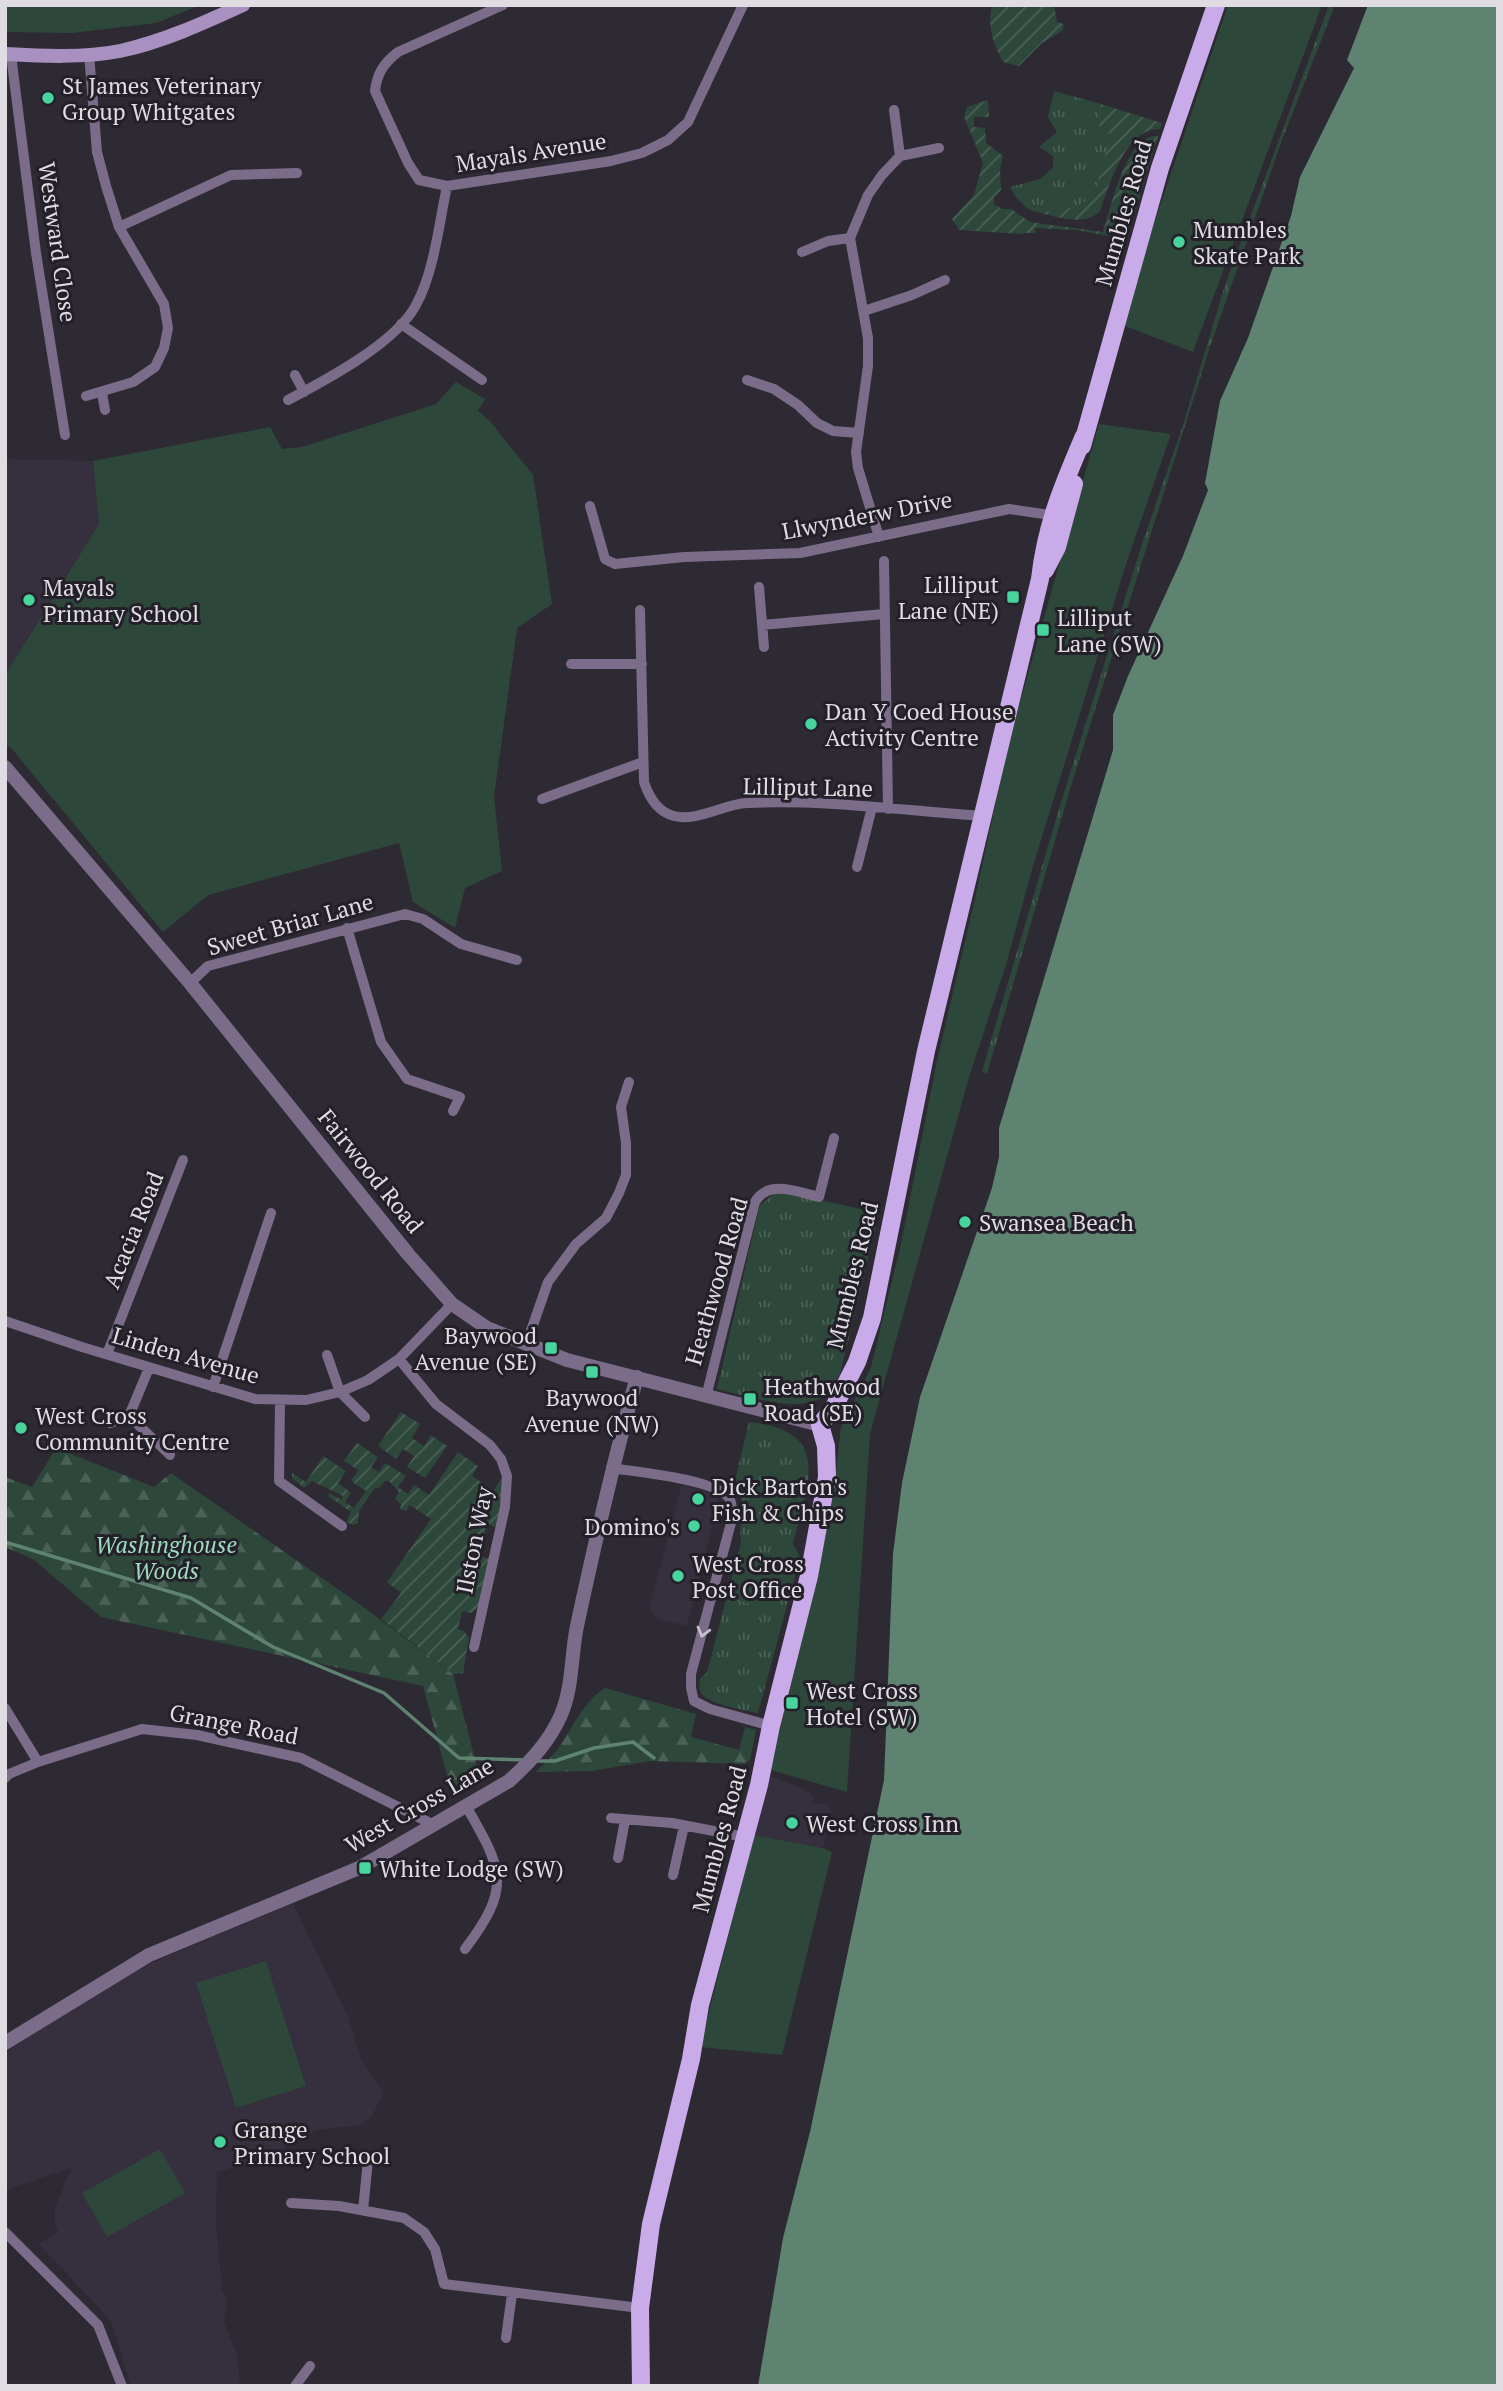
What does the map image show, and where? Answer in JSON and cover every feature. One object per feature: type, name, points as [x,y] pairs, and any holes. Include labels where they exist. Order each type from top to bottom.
[{"type":"main road","points":[[8,54],[89,54],[119,51],[158,40],[243,5]]},
{"type":"main road","name":"Mumbles Road","points":[[641,2386],[640,2308],[651,2224],[691,2059],[700,2005],[759,1785],[809,1576],[827,1477],[826,1446],[820,1425],[833,1409],[857,1362],[872,1318],[926,1051],[1040,579],[1044,543],[1059,516],[1160,168],[1216,5]]},
{"type":"street","name":"Mayals Avenue","points":[[503,5],[398,52],[384,64],[376,79],[375,91],[412,171],[419,180],[447,187],[611,162],[642,153],[668,140],[688,122],[743,5]]},
{"type":"street","name":"Westward Close","points":[[8,54],[65,435]]},
{"type":"street","points":[[86,396],[133,382],[155,367],[164,348],[167,328],[164,304],[119,227],[97,152],[89,54]]},
{"type":"street","points":[[894,110],[900,156]]},
{"type":"street","points":[[880,537],[858,468],[856,452],[869,366],[864,311],[850,238],[868,195],[900,156],[939,148]]},
{"type":"street","points":[[119,227],[231,175],[297,173]]},
{"type":"street","points":[[288,400],[334,376],[365,355],[401,324],[415,307],[426,281],[447,187]]},
{"type":"street","points":[[802,252],[828,241],[850,238]]},
{"type":"street","points":[[864,311],[912,295],[945,280]]},
{"type":"street","points":[[401,324],[482,380]]},
{"type":"street","points":[[295,375],[304,392]]},
{"type":"street","points":[[747,380],[774,389],[817,423],[833,431],[859,433]]},
{"type":"street","points":[[102,393],[105,410]]},
{"type":"street","name":"Llwynderw Drive","points":[[590,506],[605,559],[615,564],[684,557],[800,553],[1009,509],[1059,516]]},
{"type":"street","points":[[884,561],[888,809]]},
{"type":"street","points":[[759,587],[764,647]]},
{"type":"street","name":"Lilliput Lane","points":[[640,610],[644,782],[649,799],[672,816],[686,817],[745,803],[872,807],[983,816]]},
{"type":"street","points":[[762,625],[884,614]]},
{"type":"street","points":[[571,663],[642,663]]},
{"type":"street","points":[[542,799],[643,762]]},
{"type":"street","name":"Fairwood Road","points":[[5,766],[190,983],[399,1243],[452,1304],[486,1328],[567,1360],[820,1425]]},
{"type":"street","points":[[857,867],[872,807]]},
{"type":"street","name":"Sweet Briar Lane","points":[[190,983],[208,965],[405,914],[423,919],[461,944],[517,960]]},
{"type":"street","points":[[347,928],[381,1042],[407,1079],[460,1097],[453,1111]]},
{"type":"street","points":[[526,1345],[548,1282],[576,1244],[606,1218],[619,1193],[625,1175],[621,1107],[629,1082]]},
{"type":"street","name":"Heathwood Road","points":[[706,1396],[755,1202],[758,1196],[772,1189],[824,1198],[834,1138]]},
{"type":"street","name":"Acacia Road","points":[[107,1354],[183,1160]]},
{"type":"street","points":[[213,1387],[271,1213]]},
{"type":"street","name":"Linden Avenue","points":[[5,1321],[213,1387],[255,1399],[280,1401],[306,1400],[340,1392],[368,1380],[399,1359],[452,1304]]},
{"type":"street","points":[[327,1355],[340,1392],[365,1417]]},
{"type":"street","name":"Ilston Way","points":[[399,1359],[436,1404],[489,1445],[501,1459],[507,1476],[505,1507],[474,1647]]},
{"type":"street","points":[[110,1423],[129,1416],[149,1368]]},
{"type":"street","name":"West Cross Lane","points":[[5,2043],[149,1955],[359,1868],[513,1777],[546,1744],[564,1707],[576,1632],[611,1468],[637,1377]]},
{"type":"street","points":[[280,1401],[279,1481],[342,1526]]},
{"type":"street","points":[[129,1416],[170,1455]]},
{"type":"street","points":[[611,1468],[681,1479],[720,1490],[732,1505],[732,1519],[691,1674],[691,1688],[694,1701],[710,1709],[771,1726]]},
{"type":"street","points":[[5,1708],[38,1762]]},
{"type":"street","name":"Grange Road","points":[[6,1776],[38,1762],[142,1728],[197,1735],[301,1758],[434,1825]]},
{"type":"street","points":[[465,1949],[490,1913],[497,1896],[498,1881],[490,1847],[466,1806]]},
{"type":"street","points":[[611,1818],[684,1826],[745,1837]]},
{"type":"street","points":[[618,1858],[625,1820]]},
{"type":"street","points":[[673,1875],[684,1826]]},
{"type":"street","points":[[363,2210],[368,2160]]},
{"type":"street","points":[[290,2203],[339,2206],[404,2218],[424,2232],[435,2249],[444,2284],[640,2308]]},
{"type":"street","points":[[5,2232],[99,2325],[122,2386]]},
{"type":"street","points":[[506,2338],[512,2294]]},
{"type":"street","points":[[300,2384],[310,2366]]},
{"type":"shaded area","points":[[1368,5],[1498,5],[1498,2386],[758,2386],[783,2238],[810,2132],[884,1780],[893,1554],[902,1483],[920,1397],[992,1188],[999,1157],[999,1128],[1113,750],[1113,715],[1183,556],[1208,490],[1205,483],[1220,401],[1248,338],[1291,216],[1300,177],[1354,68],[1347,60]]},
{"type":"shaded area","name":"Mayals Primary School","points":[[5,459],[93,461],[99,524],[5,675]]},
{"type":"shaded area","points":[[682,1485],[720,1495],[687,1626],[658,1619],[649,1608]]},
{"type":"shaded area","name":"West Cross Inn","points":[[766,1775],[802,1788],[813,1795],[813,1803],[827,1804],[831,1810],[823,1848],[754,1835]]},
{"type":"shaded area","name":"Grange Primary School","points":[[293,1903],[348,2017],[362,2062],[384,2092],[372,2116],[361,2125],[317,2130],[265,2158],[217,2172],[216,2224],[222,2291],[227,2299],[224,2322],[237,2356],[240,2386],[131,2386],[111,2321],[39,2244],[58,2232],[55,2209],[67,2177],[72,2173],[70,2168],[5,2190],[5,2053],[72,2006],[123,1975]]},
{"type":"green space","points":[[5,5],[200,5],[156,23],[72,33],[5,32]]},
{"type":"green space","points":[[992,5],[1054,5],[1057,22],[1064,24],[1062,31],[1042,43],[1019,66],[1003,62],[992,35]]},
{"type":"green space","points":[[1228,5],[1322,5],[1193,352],[1120,324]]},
{"type":"green space","points":[[1329,5],[1335,5],[1282,140],[1210,347],[1070,789],[987,1074],[982,1071],[1062,799],[1142,544],[1183,425],[1224,288]]},
{"type":"green space","points":[[1054,91],[1101,104],[1100,131],[1111,134],[1103,172],[1095,193],[1090,198],[1075,207],[1057,211],[1033,211],[1017,198],[1010,187],[1040,179],[1053,168],[1053,156],[1039,147],[1057,132],[1048,117]]},
{"type":"green space","points":[[988,100],[989,117],[974,117],[974,127],[985,128],[986,143],[1003,156],[1000,169],[1001,190],[994,197],[994,204],[1002,209],[1011,209],[1030,222],[1103,232],[1115,190],[1129,159],[1137,146],[1147,138],[1158,136],[1127,240],[1077,230],[1035,228],[1035,233],[1024,234],[959,230],[952,219],[974,195],[983,163],[964,117],[967,107]]},
{"type":"green space","points":[[1101,104],[1162,123],[1160,129],[1148,131],[1128,148],[1114,173],[1100,211],[1094,216],[1079,220],[1038,212],[1077,206],[1095,192],[1111,134],[1099,131]]},
{"type":"green space","points":[[456,382],[485,399],[478,411],[489,420],[533,475],[552,604],[517,628],[494,797],[502,871],[465,888],[455,928],[413,902],[399,843],[208,895],[163,932],[12,749],[5,744],[5,675],[99,524],[93,461],[270,427],[282,449],[302,447],[436,404]]},
{"type":"green space","points":[[1099,424],[1171,434],[1126,564],[1033,866],[1006,965],[969,1077],[870,1434],[847,1792],[771,1770],[835,1481],[841,1427],[871,1367],[901,1244],[937,1060],[1010,737]]},
{"type":"green space","points":[[778,1191],[879,1213],[840,1374],[824,1396],[801,1404],[772,1402],[717,1389],[760,1205]]},
{"type":"green space","points":[[401,1412],[420,1424],[412,1438],[424,1446],[431,1435],[447,1446],[425,1478],[407,1467],[414,1456],[403,1449],[396,1459],[378,1446]]},
{"type":"green space","points":[[749,1422],[776,1427],[794,1437],[805,1450],[809,1465],[808,1483],[793,1544],[800,1557],[758,1713],[709,1700],[700,1690],[700,1679],[707,1672],[741,1543],[742,1507],[734,1485]],"holes":[[[753,1556],[757,1573],[749,1603],[734,1598]]]},
{"type":"green space","points":[[357,1443],[378,1457],[371,1467],[379,1472],[385,1463],[406,1476],[398,1487],[408,1494],[414,1485],[429,1495],[458,1452],[478,1466],[472,1476],[487,1486],[480,1497],[487,1502],[503,1475],[499,1523],[494,1527],[487,1523],[480,1556],[490,1559],[479,1607],[471,1613],[462,1611],[458,1629],[464,1631],[469,1638],[463,1673],[453,1674],[381,1619],[401,1593],[387,1582],[431,1519],[410,1505],[406,1511],[400,1509],[401,1504],[395,1499],[399,1492],[389,1481],[385,1481],[379,1488],[375,1488],[359,1511],[358,1523],[353,1525],[346,1522],[351,1512],[328,1496],[329,1493],[342,1500],[343,1496],[312,1481],[304,1488],[292,1478],[292,1473],[306,1482],[323,1456],[346,1471],[338,1483],[351,1493],[345,1502],[354,1508],[366,1491],[351,1481],[358,1470],[344,1461]]},
{"type":"green space","name":"Washinghouse Woods","points":[[56,1448],[154,1487],[171,1473],[362,1606],[453,1674],[478,1771],[451,1789],[423,1686],[101,1617],[33,1559],[5,1547],[5,1477],[32,1487]]},
{"type":"green space","points":[[747,1550],[755,1552],[754,1556],[765,1559],[760,1574],[757,1574],[749,1603],[734,1599]]},
{"type":"green space","points":[[605,1688],[696,1714],[691,1737],[739,1750],[745,1727],[756,1730],[750,1760],[745,1764],[650,1761],[592,1771],[536,1772],[557,1750],[585,1707]]},
{"type":"green space","points":[[754,1835],[832,1852],[782,2055],[700,2047]]},
{"type":"green space","points":[[266,1961],[306,2086],[236,2108],[196,1983]]},
{"type":"green space","points":[[160,2149],[185,2193],[107,2237],[82,2193]]},
{"type":"waterway","points":[[5,1542],[191,1598],[273,1647],[384,1693],[459,1758],[525,1760]]},
{"type":"waterway","points":[[537,1761],[555,1761],[594,1748],[633,1742],[654,1758]]},
{"type":"place","name":"St James Veterinary Group Whitgates","points":[[48,98]]},
{"type":"place","name":"Mumbles Skate Park","points":[[1179,242]]},
{"type":"place","name":"Lilliput Lane (NE)","points":[[1013,597]]},
{"type":"place","name":"Mayals Primary School","points":[[29,600]]},
{"type":"place","name":"Lilliput Lane (SW)","points":[[1043,630]]},
{"type":"place","name":"Dan Y Coed House Activity Centre","points":[[811,724]]},
{"type":"place","name":"Swansea Beach","points":[[965,1222]]},
{"type":"place","name":"Baywood Avenue (SE)","points":[[551,1348]]},
{"type":"place","name":"Baywood Avenue (NW)","points":[[592,1372]]},
{"type":"place","name":"Heathwood Road (SE)","points":[[750,1399]]},
{"type":"place","name":"West Cross Community Centre","points":[[21,1428]]},
{"type":"place","name":"Dick Barton's Fish & Chips","points":[[698,1499]]},
{"type":"place","name":"Domino's","points":[[694,1526]]},
{"type":"place","name":"West Cross Post Office","points":[[678,1576]]},
{"type":"place","name":"West Cross Hotel (SW)","points":[[792,1703]]},
{"type":"place","name":"West Cross Inn","points":[[792,1823]]},
{"type":"place","name":"White Lodge (SW)","points":[[365,1868]]},
{"type":"place","name":"Grange Primary School","points":[[220,2142]]}]
